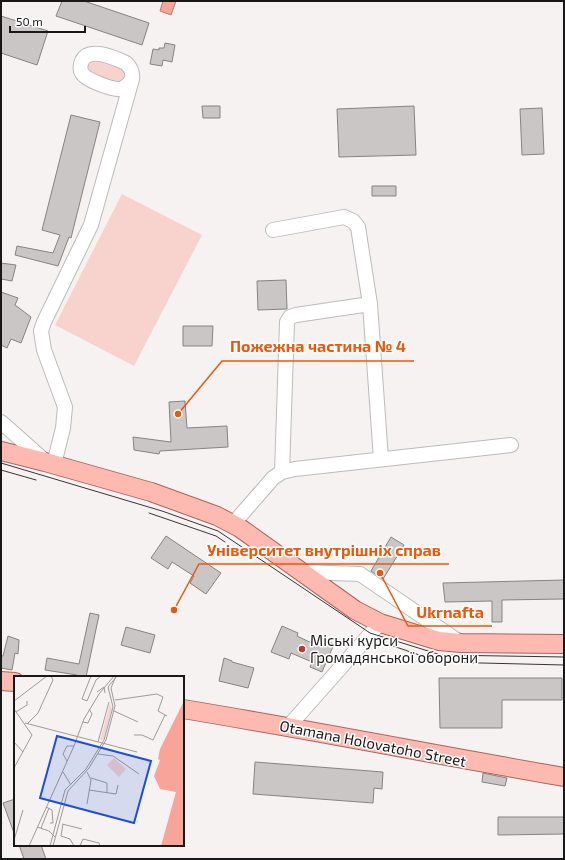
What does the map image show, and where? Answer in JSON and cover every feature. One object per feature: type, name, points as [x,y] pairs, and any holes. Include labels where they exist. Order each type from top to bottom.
[{"type":"main road","points":[[1,451],[151,492],[199,508],[233,524],[356,610],[380,623],[439,641],[461,643],[564,644]]},
{"type":"main road","points":[[1,681],[14,682]]},
{"type":"main road","name":"Otamana Holovatoho Street","points":[[186,712],[288,727],[473,762],[564,777]]},
{"type":"street","points":[[1,422],[49,463],[63,428],[65,407],[44,350],[42,331],[44,322],[91,225],[132,79]]},
{"type":"street","points":[[272,230],[344,217],[353,221],[358,227],[370,304],[381,459]]},
{"type":"street","points":[[282,472],[287,322],[290,317],[296,315],[370,304]]},
{"type":"street","points":[[233,524],[273,478],[282,472],[295,469],[511,445]]},
{"type":"street","points":[[302,572],[360,574],[461,643]]},
{"type":"street","points":[[288,727],[380,623]]},
{"type":"shaded area","points":[[163,1],[176,1],[171,15],[160,11]]},
{"type":"shaded area","points":[[91,58],[120,65],[127,72],[123,82],[104,80],[87,71],[87,63]]},
{"type":"shaded area","points":[[122,194],[202,235],[134,366],[55,325]]},
{"type":"building","points":[[62,1],[84,1],[149,23],[142,45],[56,16]]},
{"type":"building","points":[[1,16],[48,31],[37,65],[1,53]]},
{"type":"building","points":[[165,43],[175,45],[172,62],[163,60],[162,66],[150,64],[153,49],[159,50],[159,48],[164,48]]},
{"type":"building","points":[[202,106],[220,106],[220,118],[203,118]]},
{"type":"building","points":[[414,106],[416,155],[339,157],[337,109]]},
{"type":"building","points":[[542,108],[544,154],[522,155],[520,109]]},
{"type":"building","points":[[71,115],[100,122],[71,238],[69,237],[58,266],[15,255],[17,246],[53,253],[60,235],[42,230]]},
{"type":"building","points":[[372,186],[396,186],[396,196],[372,196]]},
{"type":"building","points":[[1,263],[16,265],[12,281],[1,279]]},
{"type":"building","points":[[286,280],[287,309],[258,310],[257,281]]},
{"type":"building","points":[[1,292],[18,298],[15,305],[31,317],[21,343],[11,339],[7,348],[1,345]]},
{"type":"building","points":[[183,326],[213,326],[212,346],[183,346]]},
{"type":"building","points":[[185,401],[187,428],[227,426],[228,447],[160,451],[159,454],[134,450],[133,437],[171,442],[169,402]]},
{"type":"building","points":[[166,536],[221,573],[206,594],[190,583],[194,576],[172,562],[168,569],[151,558]]},
{"type":"building","points":[[391,537],[404,545],[383,579],[371,571]]},
{"type":"building","points":[[564,580],[564,599],[502,600],[502,622],[492,622],[492,601],[445,602],[443,583]]},
{"type":"building","points":[[90,613],[99,615],[86,676],[76,676],[45,670],[47,658],[79,664]]},
{"type":"building","name":"Міські курси Громадянської оборони","points":[[282,626],[298,633],[297,636],[318,646],[321,639],[334,644],[322,672],[310,667],[312,662],[291,653],[289,659],[271,652]]},
{"type":"building","points":[[126,627],[155,635],[150,653],[121,645]]},
{"type":"building","points":[[8,636],[19,640],[18,654],[15,653],[12,670],[1,668],[1,656],[3,656]]},
{"type":"building","points":[[224,658],[232,662],[254,668],[248,688],[219,681]]},
{"type":"building","points":[[439,678],[562,678],[562,700],[502,700],[502,728],[440,728]]},
{"type":"building","points":[[255,762],[383,772],[382,789],[374,788],[373,803],[253,794]]},
{"type":"building","points":[[483,773],[507,778],[505,786],[482,782]]},
{"type":"building","points":[[14,799],[14,833],[3,803]]},
{"type":"building","points":[[498,817],[564,817],[564,834],[498,835]]},
{"type":"building","points":[[19,846],[41,846],[46,859],[24,859]]},
{"type":"tram line","points":[[1,463],[162,511],[218,531],[370,633],[441,655],[564,657]]},
{"type":"tram line","points":[[1,470],[36,480]]},
{"type":"tram line","points":[[149,513],[216,536],[225,542]]},
{"type":"tram line","points":[[393,646],[440,662],[564,665]]},
{"type":"place","name":"Пожежна частина № 4","points":[[178,414]]},
{"type":"place","name":"Ukrnafta","points":[[380,573]]},
{"type":"place","name":"Університет внутрішніх справ","points":[[174,610]]},
{"type":"place","name":"Міські курси Громадянської оборони","points":[[302,649]]}]
